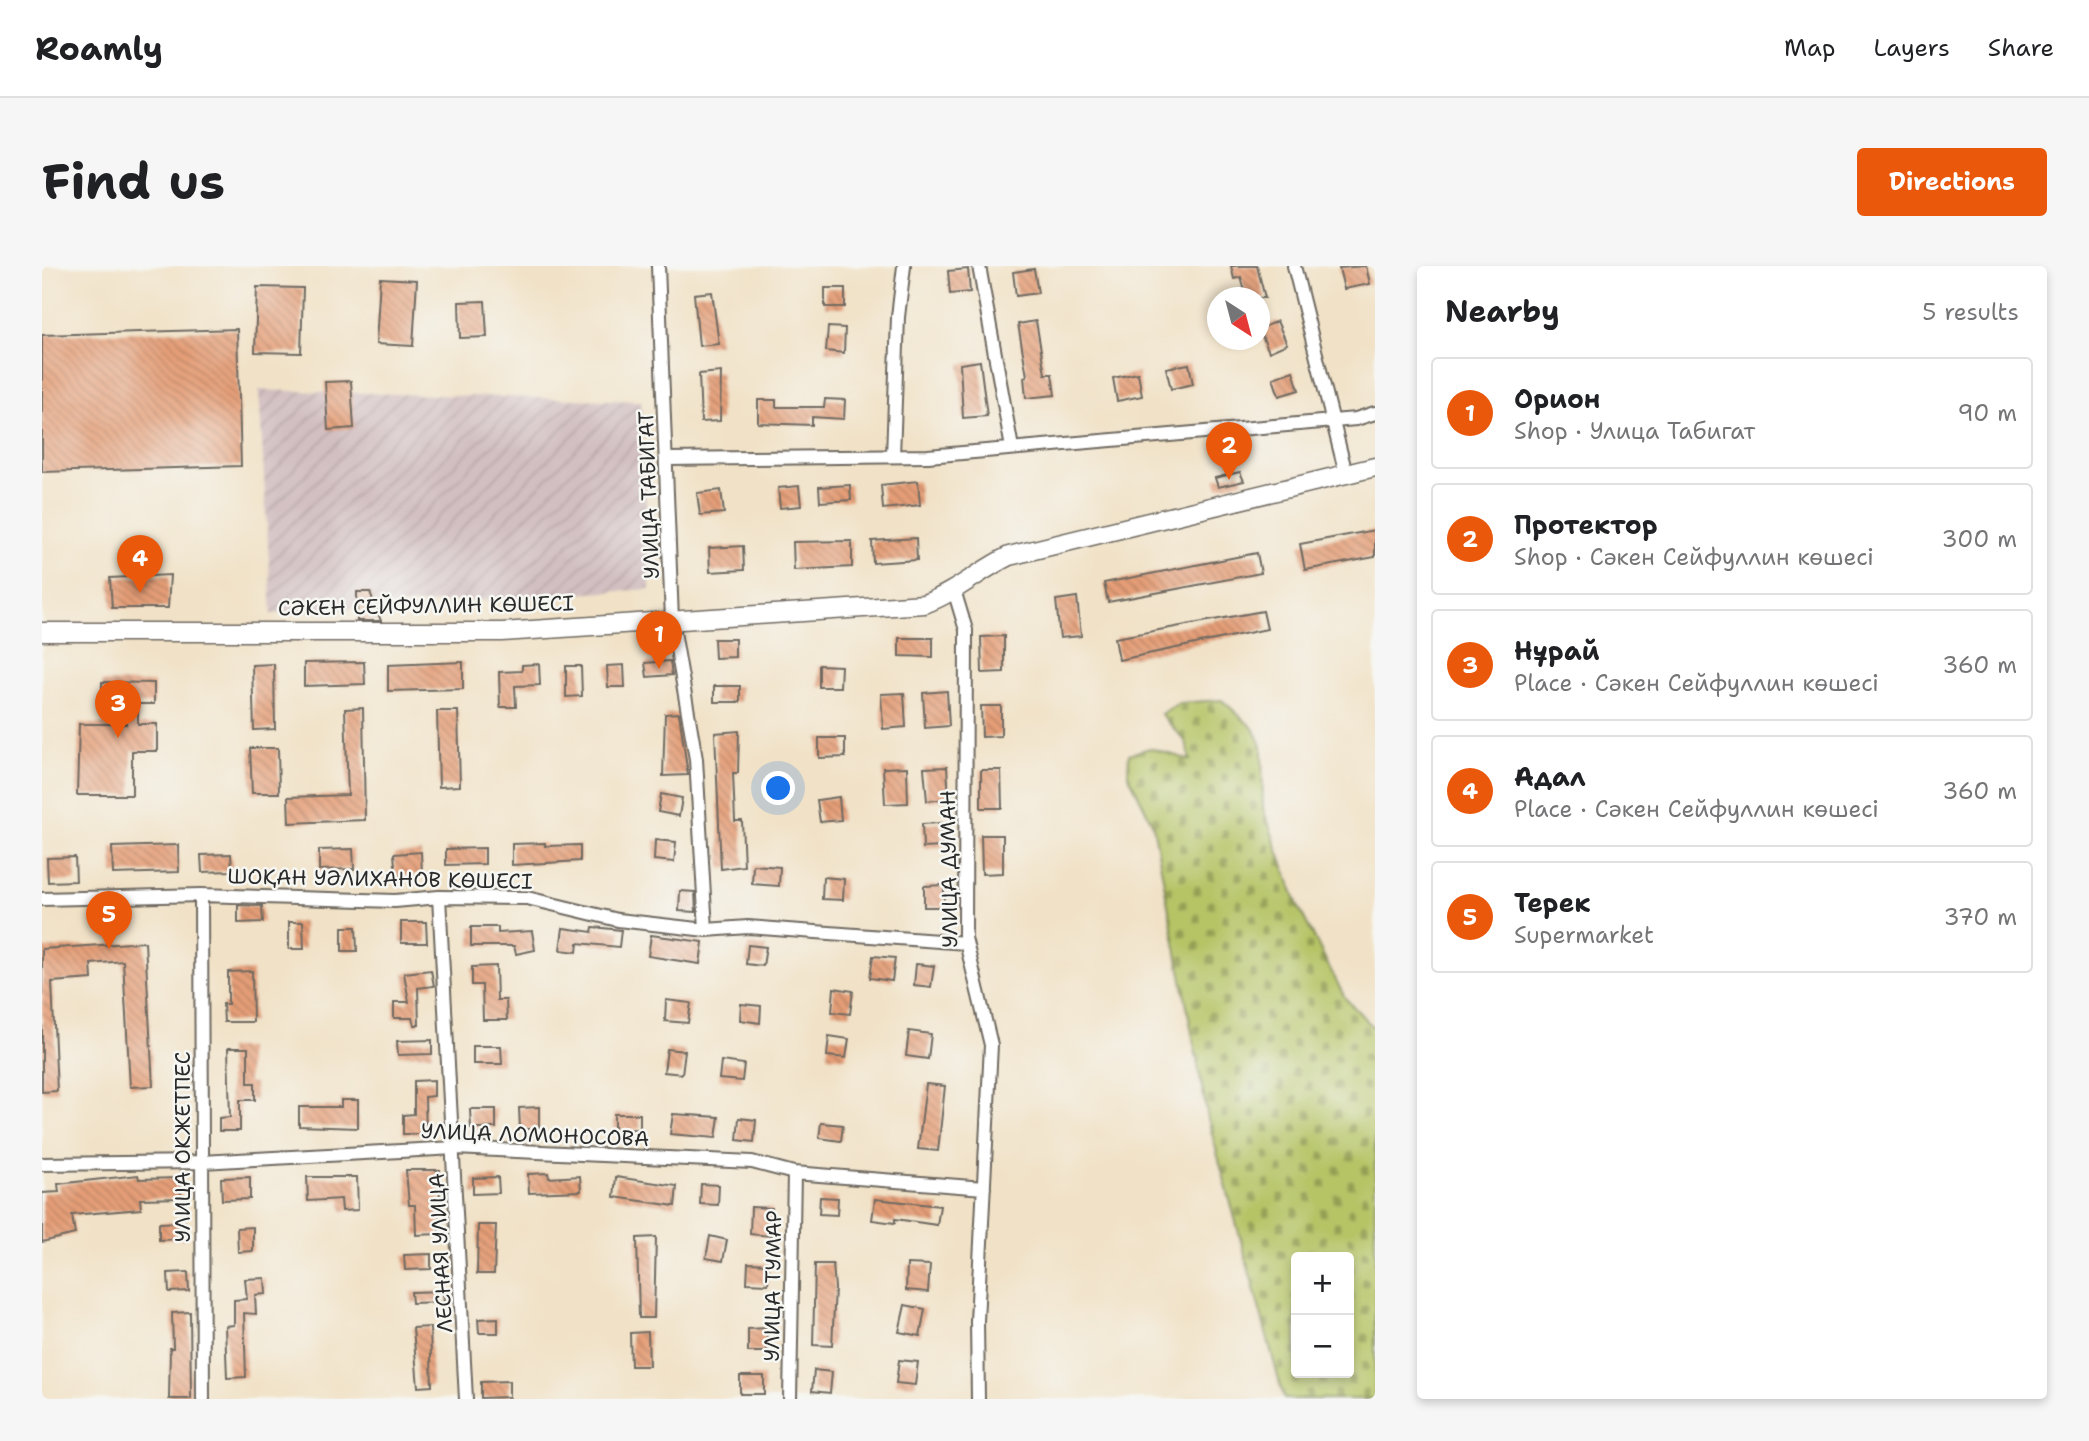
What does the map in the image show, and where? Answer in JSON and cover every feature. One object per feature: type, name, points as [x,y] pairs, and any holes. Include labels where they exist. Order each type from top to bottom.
[{"type":"street","name":"УЛИЦА ТАБИГАТ","points":[[658,266],[668,459],[672,620],[696,759],[706,930]]},
{"type":"street","points":[[892,456],[898,317],[904,266]]},
{"type":"street","points":[[979,266],[1012,448]]},
{"type":"street","points":[[1294,266],[1346,474]]},
{"type":"street","points":[[668,459],[892,456],[1356,419],[1375,413]]},
{"type":"street","name":"СӘКЕН СЕЙФУЛЛИН КӨШЕСІ","points":[[42,632],[502,632],[924,604],[954,590],[983,568],[1009,556],[1375,467]]},
{"type":"street","name":"УЛИЦА ДУМАН","points":[[954,590],[966,629],[966,943],[991,1045],[977,1321],[978,1399]]},
{"type":"street","name":"ШОҚАН УӘЛИХАНОВ КӨШЕСІ","points":[[42,899],[201,895],[396,901],[439,897],[527,898],[618,920],[706,930],[748,927],[966,943]]},
{"type":"street","name":"УЛИЦА ОКЖЕТПЕС","points":[[201,895],[203,1399]]},
{"type":"street","name":"ЛЕСНАЯ УЛИЦА","points":[[439,897],[455,1148],[466,1399]]},
{"type":"street","name":"УЛИЦА ЛОМОНОСОВА","points":[[42,1164],[202,1162],[455,1148],[752,1162],[794,1173],[984,1188]]},
{"type":"street","name":"УЛИЦА ТУМАР","points":[[790,1399],[794,1173]]},
{"type":"shaded area","points":[[259,390],[641,401],[650,589],[272,614]]},
{"type":"green space","points":[[1222,700],[1253,728],[1262,747],[1263,808],[1298,906],[1345,998],[1375,1029],[1375,1399],[1284,1399],[1208,1119],[1153,825],[1128,774],[1129,754],[1150,748],[1190,760],[1186,742],[1161,714],[1179,703]]},
{"type":"building","points":[[1231,266],[1257,266],[1262,287],[1244,287],[1241,277],[1234,279]]},
{"type":"building","points":[[1366,266],[1370,284],[1344,289],[1339,268]]},
{"type":"building","points":[[968,269],[970,292],[950,294],[948,271]]},
{"type":"building","points":[[1034,269],[1038,293],[1016,296],[1013,272]]},
{"type":"building","points":[[380,278],[417,280],[413,346],[376,344]]},
{"type":"building","points":[[257,287],[303,288],[301,353],[255,352]]},
{"type":"building","points":[[825,288],[845,288],[845,307],[825,307]]},
{"type":"building","points":[[712,292],[719,344],[699,346],[694,294]]},
{"type":"building","points":[[485,301],[487,337],[460,338],[459,302]]},
{"type":"building","points":[[1036,321],[1045,374],[1052,374],[1055,395],[1026,398],[1024,377],[1027,376],[1018,324]]},
{"type":"building","points":[[1277,321],[1287,344],[1269,352],[1268,350],[1270,324]]},
{"type":"building","points":[[828,327],[845,328],[844,353],[826,351]]},
{"type":"building","points":[[237,329],[241,466],[42,472],[42,335]]},
{"type":"building","points":[[980,361],[987,416],[963,418],[960,364]]},
{"type":"building","points":[[1189,364],[1193,384],[1171,389],[1166,368]]},
{"type":"building","points":[[1293,371],[1299,390],[1279,396],[1273,378]]},
{"type":"building","points":[[721,372],[720,421],[701,422],[699,374]]},
{"type":"building","points":[[1138,373],[1142,396],[1117,401],[1113,378]]},
{"type":"building","points":[[351,381],[354,428],[328,430],[325,382]]},
{"type":"building","points":[[825,399],[845,400],[844,419],[812,417],[812,425],[758,423],[758,400],[776,400],[776,407],[824,407]]},
{"type":"building","points":[[1240,472],[1244,481],[1218,487],[1215,478]]},
{"type":"building","points":[[918,481],[920,505],[883,509],[881,485]]},
{"type":"building","points":[[850,485],[851,500],[820,502],[819,487]]},
{"type":"building","points":[[799,486],[801,506],[780,508],[778,488]]},
{"type":"building","points":[[721,490],[724,513],[700,515],[697,493]]},
{"type":"building","points":[[1375,530],[1375,557],[1305,570],[1300,544]]},
{"type":"building","points":[[916,538],[917,560],[873,563],[872,541]]},
{"type":"building","points":[[852,541],[852,567],[794,570],[793,542]]},
{"type":"building","points":[[743,546],[744,570],[710,572],[709,548]]},
{"type":"building","points":[[1257,553],[1261,573],[1108,602],[1104,583]]},
{"type":"building","points":[[170,575],[168,608],[112,608],[110,578]]},
{"type":"building","points":[[357,592],[370,592],[381,621],[357,621]]},
{"type":"building","points":[[1077,597],[1081,636],[1060,638],[1056,600]]},
{"type":"building","points":[[1263,611],[1267,629],[1119,660],[1115,638]]},
{"type":"building","points":[[1004,636],[1004,672],[982,673],[981,637]]},
{"type":"building","points":[[899,638],[933,638],[933,657],[899,656]]},
{"type":"building","points":[[714,639],[735,639],[735,657],[715,658]]},
{"type":"building","points":[[670,661],[672,675],[647,677],[645,663]]},
{"type":"building","points":[[364,662],[365,684],[304,686],[304,663]]},
{"type":"building","points":[[463,662],[463,689],[388,691],[388,665]]},
{"type":"building","points":[[274,664],[275,729],[254,730],[252,665]]},
{"type":"building","points":[[539,664],[540,685],[515,686],[516,707],[500,707],[499,672],[522,671],[522,665]]},
{"type":"building","points":[[624,665],[625,687],[608,687],[607,666]]},
{"type":"building","points":[[819,665],[841,666],[840,687],[819,687]]},
{"type":"building","points":[[566,666],[581,666],[582,696],[566,697]]},
{"type":"building","points":[[102,682],[154,683],[154,704],[138,704],[138,724],[157,724],[157,751],[132,751],[132,795],[77,795],[79,724],[126,724],[126,704],[102,704]]},
{"type":"building","points":[[714,686],[740,686],[740,702],[714,702]]},
{"type":"building","points":[[947,691],[949,726],[925,728],[923,693]]},
{"type":"building","points":[[904,693],[906,727],[883,729],[881,694]]},
{"type":"building","points":[[981,706],[1001,706],[1001,736],[982,737]]},
{"type":"building","points":[[363,708],[365,820],[289,823],[288,797],[348,795],[345,709]]},
{"type":"building","points":[[437,711],[458,711],[460,786],[439,787]]},
{"type":"building","points":[[679,713],[688,775],[663,776],[665,714]]},
{"type":"building","points":[[739,731],[738,773],[733,773],[735,821],[742,821],[744,866],[721,869],[715,733]]},
{"type":"building","points":[[819,738],[845,738],[845,757],[819,758]]},
{"type":"building","points":[[250,748],[278,748],[279,793],[252,793]]},
{"type":"building","points":[[907,767],[908,803],[885,804],[883,768]]},
{"type":"building","points":[[947,767],[949,799],[927,801],[924,768]]},
{"type":"building","points":[[981,770],[1001,770],[1002,808],[981,808]]},
{"type":"building","points":[[661,794],[682,798],[679,816],[658,812]]},
{"type":"building","points":[[839,797],[841,820],[820,822],[817,800]]},
{"type":"building","points":[[941,823],[942,847],[923,848],[922,824]]},
{"type":"building","points":[[981,835],[1003,835],[1003,873],[982,874]]},
{"type":"building","points":[[655,840],[676,842],[674,862],[654,860]]},
{"type":"building","points":[[545,843],[545,846],[580,845],[580,861],[512,865],[512,844]]},
{"type":"building","points":[[178,845],[179,872],[113,874],[112,847]]},
{"type":"building","points":[[485,848],[485,864],[446,865],[446,849]]},
{"type":"building","points":[[353,849],[354,869],[319,870],[319,850]]},
{"type":"building","points":[[421,852],[422,874],[396,877],[394,854]]},
{"type":"building","points":[[231,854],[232,871],[202,872],[201,855]]},
{"type":"building","points":[[75,857],[76,881],[48,882],[47,858]]},
{"type":"building","points":[[753,865],[780,867],[779,886],[752,884]]},
{"type":"building","points":[[823,877],[844,879],[843,900],[822,899]]},
{"type":"building","points":[[944,885],[944,907],[924,907],[924,886]]},
{"type":"building","points":[[680,891],[695,892],[696,912],[679,911]]},
{"type":"building","points":[[238,905],[262,906],[263,922],[238,923]]},
{"type":"building","points":[[289,922],[303,922],[304,949],[289,949]]},
{"type":"building","points":[[401,922],[426,922],[427,943],[401,943]]},
{"type":"building","points":[[342,927],[356,927],[357,951],[342,951]]},
{"type":"building","points":[[471,927],[498,927],[498,933],[532,931],[535,950],[516,954],[514,946],[471,946]]},
{"type":"building","points":[[593,927],[621,930],[619,947],[578,943],[577,952],[560,950],[563,928],[592,932]]},
{"type":"building","points":[[651,935],[703,942],[700,964],[648,956]]},
{"type":"building","points":[[145,942],[153,1086],[130,1087],[123,961],[91,964],[92,979],[52,982],[57,1091],[42,1092],[42,949]]},
{"type":"building","points":[[748,945],[766,947],[763,966],[746,964]]},
{"type":"building","points":[[873,956],[895,958],[892,981],[870,978]]},
{"type":"building","points":[[916,964],[934,966],[931,987],[914,985]]},
{"type":"building","points":[[496,966],[497,1000],[506,1000],[507,1020],[483,1020],[482,985],[472,985],[472,967]]},
{"type":"building","points":[[431,970],[434,986],[418,988],[419,1025],[414,1025],[412,1018],[394,1018],[394,1002],[409,1002],[404,973]]},
{"type":"building","points":[[252,971],[253,1022],[224,1022],[223,1004],[228,1004],[228,972]]},
{"type":"building","points":[[834,988],[853,991],[850,1014],[832,1012]]},
{"type":"building","points":[[666,1000],[691,1003],[688,1023],[665,1021]]},
{"type":"building","points":[[741,1004],[761,1006],[760,1023],[740,1020]]},
{"type":"building","points":[[909,1031],[931,1034],[928,1059],[906,1056]]},
{"type":"building","points":[[829,1036],[849,1039],[846,1058],[827,1056]]},
{"type":"building","points":[[432,1040],[432,1054],[398,1055],[397,1041]]},
{"type":"building","points":[[473,1046],[501,1046],[502,1064],[473,1064]]},
{"type":"building","points":[[228,1048],[248,1048],[248,1083],[255,1083],[255,1100],[240,1100],[240,1131],[219,1131],[219,1118],[230,1117]]},
{"type":"building","points":[[667,1049],[685,1051],[682,1074],[664,1072]]},
{"type":"building","points":[[721,1061],[744,1064],[742,1081],[719,1079]]},
{"type":"building","points":[[434,1080],[434,1096],[425,1097],[426,1134],[403,1134],[403,1115],[414,1114],[414,1081]]},
{"type":"building","points":[[926,1084],[945,1086],[938,1151],[918,1149]]},
{"type":"building","points":[[341,1100],[358,1100],[358,1128],[299,1126],[299,1107],[341,1107]]},
{"type":"building","points":[[539,1107],[539,1129],[520,1129],[519,1108]]},
{"type":"building","points":[[470,1109],[496,1109],[496,1128],[471,1128]]},
{"type":"building","points":[[614,1114],[640,1114],[640,1129],[614,1130]]},
{"type":"building","points":[[673,1114],[719,1117],[716,1138],[670,1134]]},
{"type":"building","points":[[739,1118],[756,1120],[754,1142],[737,1140]]},
{"type":"building","points":[[821,1123],[843,1125],[841,1141],[819,1138]]},
{"type":"building","points":[[406,1170],[440,1170],[439,1234],[416,1235],[415,1205],[409,1205]]},
{"type":"building","points":[[548,1173],[549,1178],[580,1176],[581,1191],[529,1193],[528,1174]]},
{"type":"building","points":[[138,1175],[139,1179],[180,1178],[181,1198],[140,1199],[141,1209],[72,1215],[75,1234],[42,1242],[42,1193],[59,1192],[58,1184]]},
{"type":"building","points":[[250,1177],[250,1199],[222,1200],[221,1178]]},
{"type":"building","points":[[307,1177],[357,1177],[358,1210],[342,1211],[341,1199],[308,1201]]},
{"type":"building","points":[[498,1177],[499,1193],[473,1194],[473,1178]]},
{"type":"building","points":[[616,1177],[677,1186],[675,1206],[614,1197]]},
{"type":"building","points":[[701,1184],[719,1185],[718,1205],[700,1204]]},
{"type":"building","points":[[820,1197],[838,1198],[837,1215],[819,1214]]},
{"type":"building","points":[[875,1199],[940,1206],[937,1225],[895,1219],[895,1223],[872,1220]]},
{"type":"building","points":[[751,1207],[772,1208],[771,1236],[750,1234]]},
{"type":"building","points":[[185,1222],[185,1239],[159,1240],[159,1223]]},
{"type":"building","points":[[478,1225],[496,1225],[494,1274],[477,1274]]},
{"type":"building","points":[[253,1227],[253,1251],[238,1252],[237,1228]]},
{"type":"building","points":[[710,1236],[727,1240],[723,1261],[706,1258]]},
{"type":"building","points":[[656,1237],[654,1318],[639,1318],[637,1238]]},
{"type":"building","points":[[431,1254],[431,1269],[405,1270],[404,1255]]},
{"type":"building","points":[[748,1263],[769,1264],[768,1284],[747,1283]]},
{"type":"building","points":[[815,1264],[833,1264],[835,1288],[832,1346],[813,1345]]},
{"type":"building","points":[[907,1264],[930,1265],[928,1292],[906,1290]]},
{"type":"building","points":[[188,1272],[189,1291],[169,1292],[168,1273]]},
{"type":"building","points":[[265,1278],[266,1294],[255,1295],[256,1314],[244,1313],[246,1377],[227,1378],[225,1326],[234,1325],[234,1300],[247,1299],[245,1279]]},
{"type":"building","points":[[443,1291],[444,1302],[412,1303],[411,1292]]},
{"type":"building","points":[[905,1305],[925,1309],[920,1336],[899,1332]]},
{"type":"building","points":[[190,1312],[191,1399],[169,1399],[170,1348],[173,1348],[172,1313]]},
{"type":"building","points":[[498,1318],[498,1333],[479,1333],[478,1319]]},
{"type":"building","points":[[430,1327],[432,1386],[418,1387],[413,1328]]},
{"type":"building","points":[[767,1328],[767,1352],[748,1352],[748,1329]]},
{"type":"building","points":[[648,1332],[649,1366],[631,1366],[630,1333]]},
{"type":"building","points":[[899,1360],[918,1362],[915,1385],[896,1383]]},
{"type":"building","points":[[814,1370],[832,1372],[830,1393],[812,1391]]},
{"type":"building","points":[[740,1376],[764,1376],[764,1394],[740,1394]]},
{"type":"building","points":[[509,1381],[509,1397],[481,1398],[481,1382]]},
{"type":"place","name":"Протектор","points":[[1229,480]]},
{"type":"place","name":"Адал","points":[[140,593]]},
{"type":"place","name":"Орион","points":[[659,669]]},
{"type":"place","name":"Нұрай","points":[[118,738]]},
{"type":"place","name":"Терек","points":[[109,949]]}]
